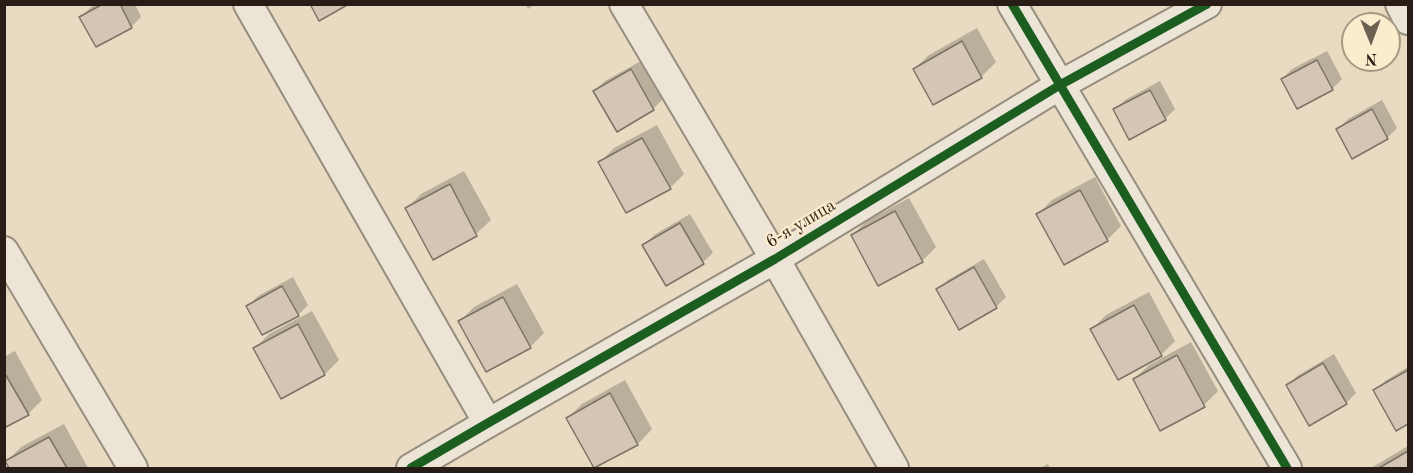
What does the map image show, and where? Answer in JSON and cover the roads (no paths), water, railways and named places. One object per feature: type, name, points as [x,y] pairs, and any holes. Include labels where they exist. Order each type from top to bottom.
[{"type":"street","points":[[248,4],[488,423]]},
{"type":"street","points":[[624,4],[775,259],[894,468]]},
{"type":"street","points":[[1012,4],[1287,468]]},
{"type":"street","name":"6-я улица","points":[[411,468],[775,259],[1060,85],[1207,4]]},
{"type":"street","points":[[1400,4],[1408,20]]},
{"type":"street","points":[[4,250],[133,468]]}]
